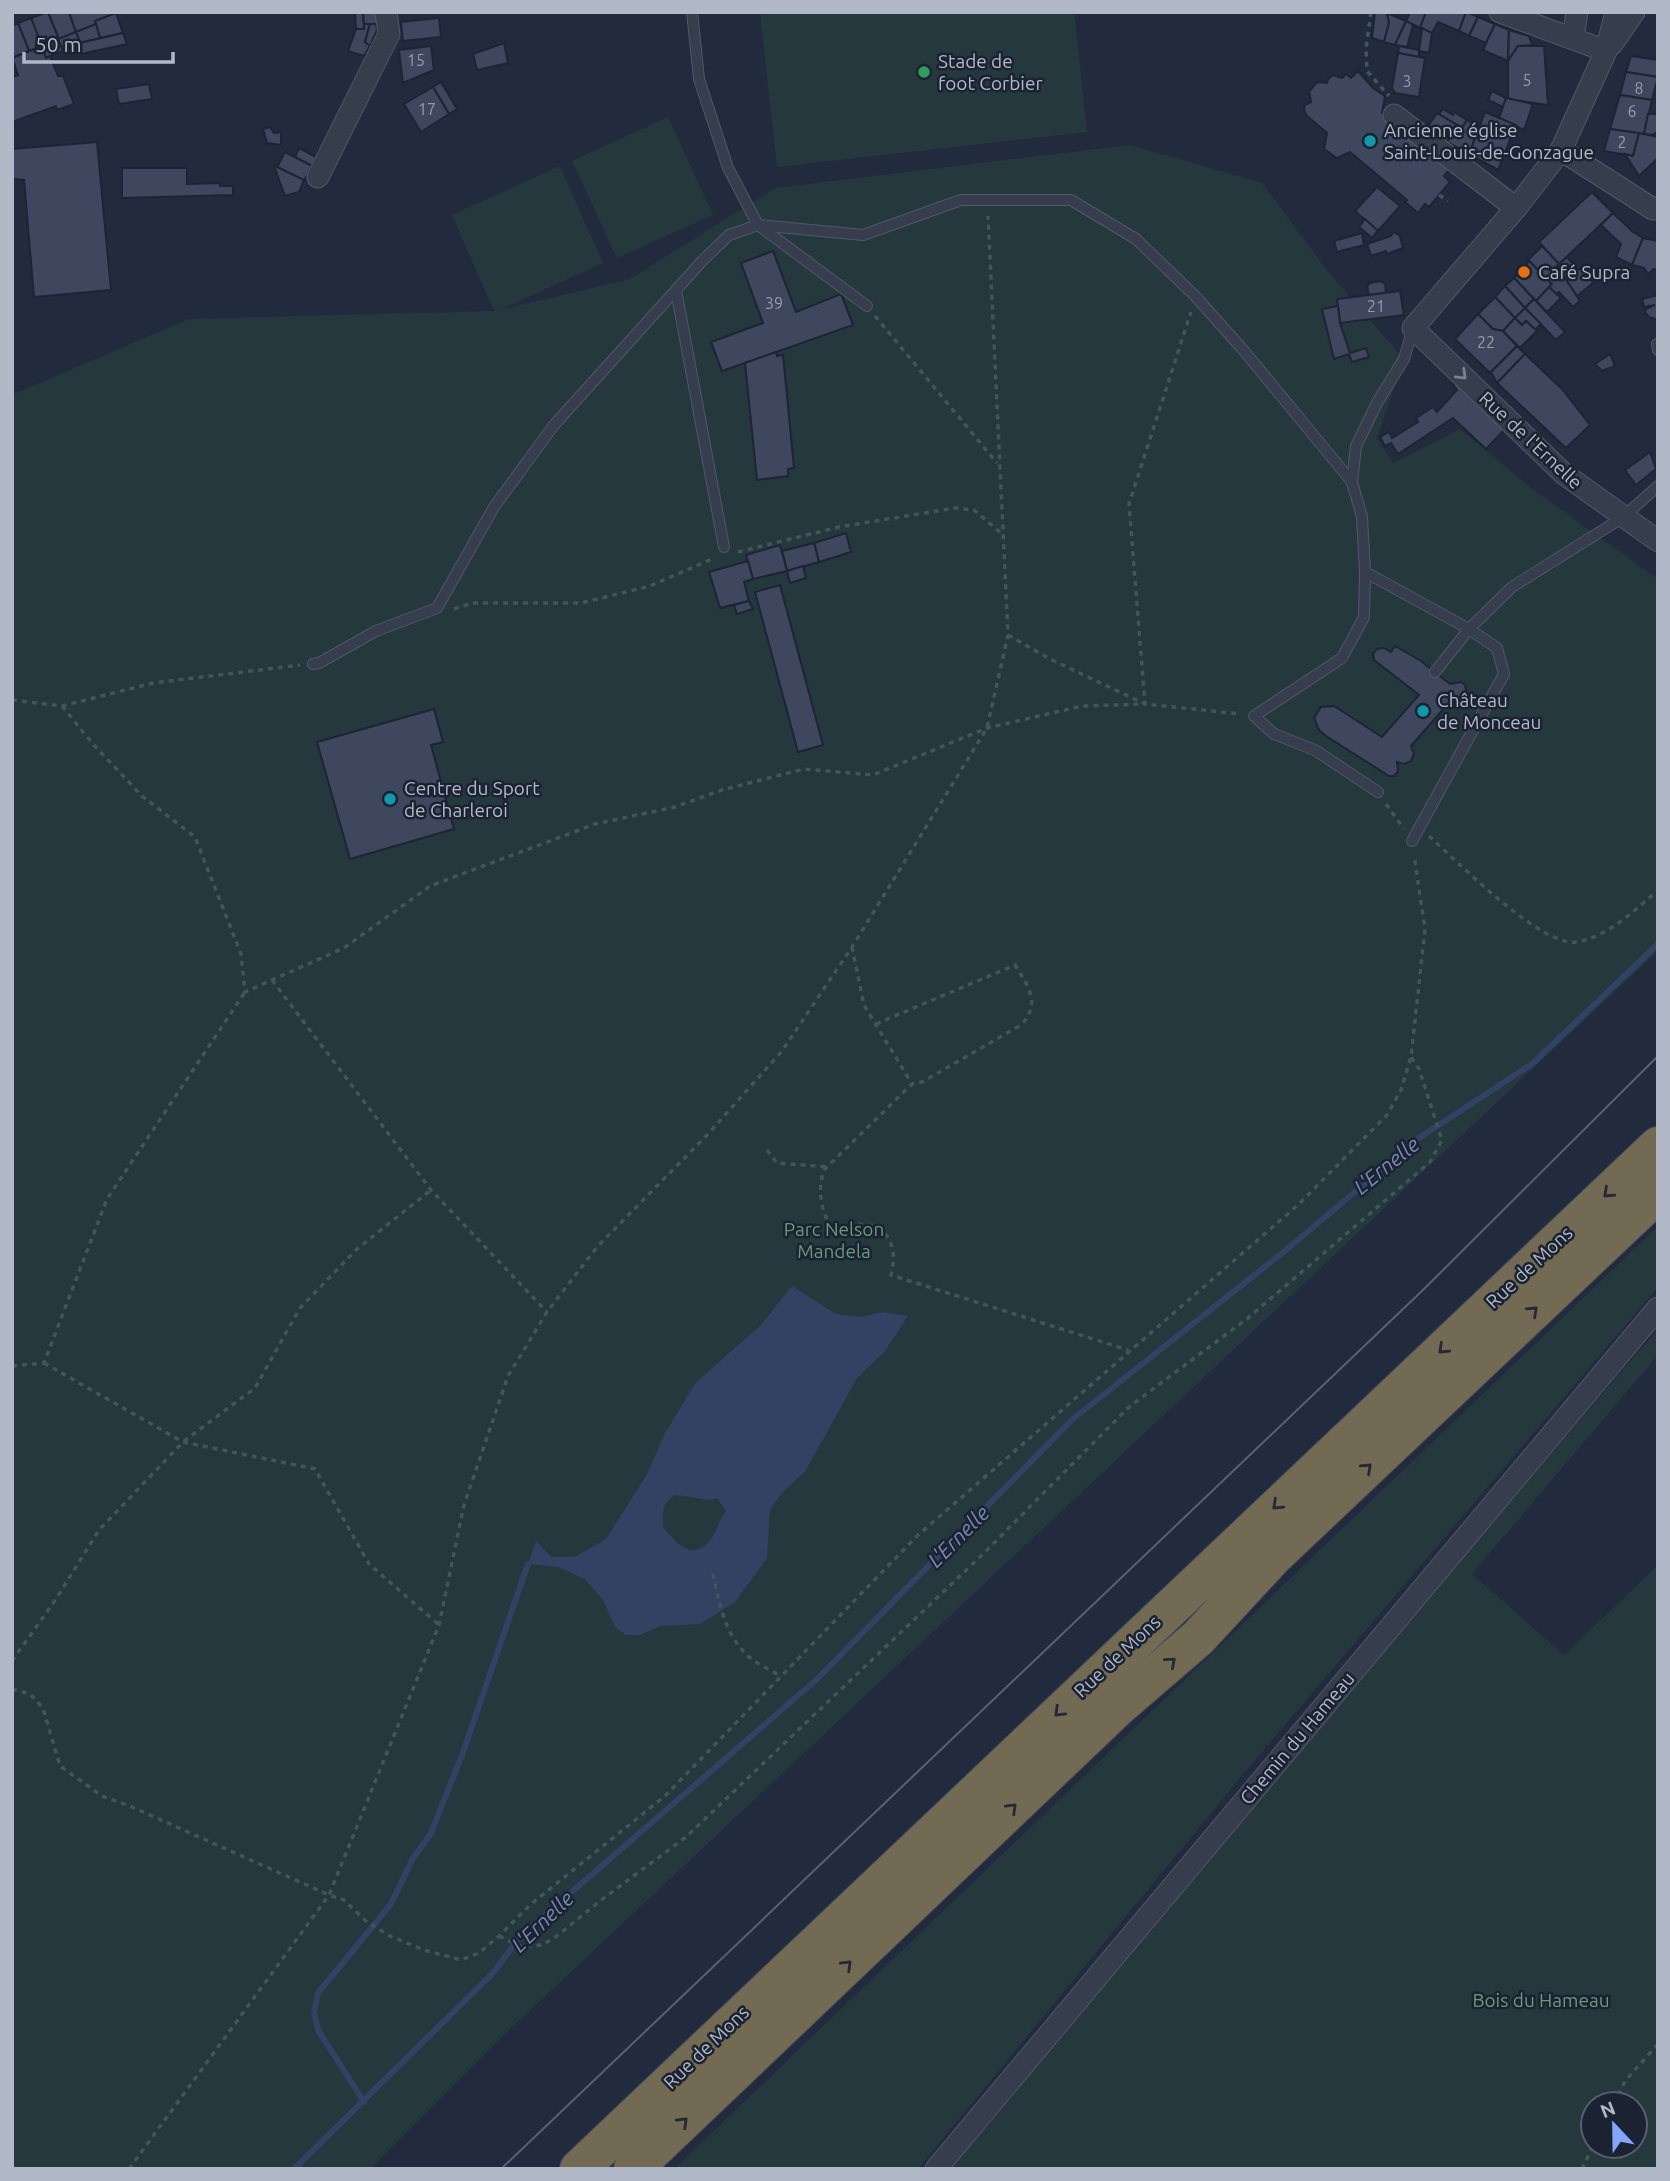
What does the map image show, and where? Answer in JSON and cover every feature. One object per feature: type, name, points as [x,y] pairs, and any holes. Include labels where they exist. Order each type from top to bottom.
[{"type":"highway","name":"Rue de Mons","points":[[579,2169],[1658,1146]]},
{"type":"highway","name":"Rue de Mons","points":[[633,2169],[1119,1706],[1198,1638],[1273,1557],[1658,1193]]},
{"type":"street","points":[[318,177],[389,34],[386,12]]},
{"type":"street","points":[[1500,12],[1606,51]]},
{"type":"street","points":[[1573,38],[1577,12]]},
{"type":"street","points":[[1413,328],[1517,208],[1561,150],[1606,51],[1616,12]]},
{"type":"street","points":[[1606,51],[1634,12]]},
{"type":"street","points":[[1394,115],[1517,208]]},
{"type":"street","points":[[1561,150],[1653,209],[1658,209]]},
{"type":"street","name":"Rue de l'Ernelle","points":[[1413,328],[1564,474],[1622,518],[1658,541]]},
{"type":"street","name":"Chemin du Hameau","points":[[936,2169],[1658,1308]]},
{"type":"lane","points":[[692,12],[699,79],[728,168],[758,225],[867,306]]},
{"type":"lane","points":[[313,664],[376,631],[437,608],[494,507],[554,425],[729,235],[758,225],[863,235],[961,200],[1071,200],[1136,239],[1196,297],[1352,482]]},
{"type":"lane","points":[[676,290],[726,552]]},
{"type":"lane","points":[[1378,792],[1315,750],[1274,734],[1254,716],[1342,658],[1364,617],[1362,517],[1352,482],[1356,446],[1378,401],[1404,359],[1413,328]]},
{"type":"lane","points":[[1435,672],[1469,629],[1512,587],[1622,518],[1658,486]]},
{"type":"lane","points":[[1365,572],[1469,629],[1497,648],[1504,674],[1412,841]]},
{"type":"path","points":[[1371,12],[1366,48],[1367,71],[1389,96],[1394,115]]},
{"type":"path","points":[[1439,195],[1448,201]]},
{"type":"path","points":[[129,2169],[329,1895],[439,1625],[464,1505],[508,1376],[547,1312],[597,1247],[718,1124],[782,1051],[852,947],[987,728],[1008,635],[987,200]]},
{"type":"path","points":[[1145,704],[1129,504],[1196,297]]},
{"type":"path","points":[[867,306],[998,464]]},
{"type":"path","points":[[450,610],[472,603],[581,603],[650,586],[726,552],[839,527],[955,508],[974,510],[1002,535]]},
{"type":"path","points":[[1008,635],[1050,659],[1145,704]]},
{"type":"path","points":[[12,700],[62,706],[153,683],[313,664]]},
{"type":"path","points":[[44,1363],[107,1199],[245,992],[344,948],[430,886],[595,824],[675,807],[722,790],[804,769],[873,775],[987,728],[1082,706],[1145,704],[1254,716]]},
{"type":"path","points":[[62,706],[142,796],[195,837],[241,954],[245,992]]},
{"type":"path","points":[[12,1689],[30,1694],[43,1708],[60,1766],[103,1796],[344,1900],[367,1922],[390,1936],[424,1950],[461,1960],[478,1953],[530,1905],[666,1795],[917,1536],[1298,1205],[1387,1115],[1401,1090],[1411,1058],[1425,929],[1412,841],[1378,792]]},
{"type":"path","points":[[1419,828],[1532,926],[1558,941],[1578,942],[1610,928],[1658,890]]},
{"type":"path","points":[[852,947],[864,1005],[912,1084]]},
{"type":"path","points":[[876,1024],[1015,965],[1032,999],[1031,1011],[1021,1025],[922,1082],[912,1084],[828,1167],[820,1181],[820,1197],[832,1230],[839,1237],[858,1224],[877,1226],[891,1242],[895,1260],[891,1275],[1128,1350]]},
{"type":"path","points":[[272,979],[431,1190],[547,1312]]},
{"type":"path","points":[[499,1936],[522,1947],[542,1945],[686,1837],[982,1555],[1129,1407],[1248,1318],[1430,1162],[1442,1140],[1419,1069],[1411,1058]]},
{"type":"path","points":[[767,1150],[777,1163],[828,1167]]},
{"type":"path","points":[[12,1661],[57,1600],[99,1530],[183,1442],[255,1388],[300,1308],[358,1249],[431,1190]]},
{"type":"path","points":[[12,1366],[44,1363],[183,1442],[314,1469],[369,1564],[439,1625]]},
{"type":"path","points":[[713,1574],[721,1610],[733,1636],[748,1656],[781,1676]]},
{"type":"path","points":[[1621,2090],[1625,2081],[1658,2044]]},
{"type":"green space","name":"Stade de foot Corbier","points":[[760,12],[1074,12],[1087,132],[777,167]]},
{"type":"green space","points":[[668,117],[713,215],[617,258],[572,161]]},
{"type":"green space","name":"Parc Nelson Mandela","points":[[1130,145],[1262,183],[1329,273],[1404,359],[1377,438],[1393,463],[1460,429],[1535,491],[1658,579],[1658,951],[507,2032],[370,2169],[12,2169],[12,395],[189,319],[494,311],[452,215],[560,166],[603,263],[500,310],[630,279],[775,188]]},
{"type":"green space","points":[[1658,1226],[1658,1287],[1239,1779],[918,2169],[674,2169]]},
{"type":"green space","name":"Bois du Hameau","points":[[1658,1329],[1658,1355],[1472,1574],[1564,1655],[1658,1565],[1658,2169],[951,2169],[1458,1563]]},
{"type":"water","points":[[792,1286],[836,1314],[862,1317],[882,1312],[908,1316],[885,1351],[857,1378],[806,1470],[781,1494],[770,1510],[767,1558],[735,1602],[700,1624],[660,1626],[641,1635],[626,1635],[615,1627],[603,1600],[585,1579],[558,1567],[528,1564],[536,1541],[551,1557],[575,1557],[606,1539],[647,1474],[665,1433],[696,1382],[761,1325]],"holes":[[[676,1495],[711,1500],[717,1498],[726,1511],[713,1536],[699,1549],[686,1549],[663,1527],[664,1508]]]},
{"type":"building","points":[[48,12],[59,39],[41,45],[31,18]]},
{"type":"building","points":[[48,12],[69,12],[76,32],[59,39]]},
{"type":"building","points":[[69,12],[115,12],[116,13],[76,32]]},
{"type":"building","points":[[355,12],[363,12],[364,29],[356,29]]},
{"type":"building","points":[[363,12],[378,12],[378,24],[364,24]]},
{"type":"building","points":[[1375,12],[1387,13],[1389,23],[1384,42],[1372,38]]},
{"type":"building","points":[[1410,12],[1426,12],[1420,28],[1406,21]]},
{"type":"building","points":[[1426,12],[1466,12],[1459,31],[1438,22],[1432,33],[1420,28]]},
{"type":"building","points":[[1466,12],[1478,17],[1469,36],[1459,31]]},
{"type":"building","points":[[116,13],[123,33],[100,38],[95,21]]},
{"type":"building","points":[[1387,13],[1406,21],[1395,45],[1384,42],[1389,23]]},
{"type":"building","points":[[1478,17],[1495,24],[1486,43],[1469,36]]},
{"type":"building","points":[[31,18],[42,46],[29,51],[18,23]]},
{"type":"building","points":[[439,18],[441,37],[403,41],[401,22]]},
{"type":"building","points":[[1406,21],[1413,25],[1407,47],[1395,45]]},
{"type":"building","points":[[18,23],[29,51],[12,58],[12,26]]},
{"type":"building","points":[[96,24],[100,38],[80,43],[76,32]]},
{"type":"building","points":[[364,24],[370,24],[365,42],[370,46],[364,56],[348,51],[356,29],[364,29]]},
{"type":"building","points":[[370,24],[376,24],[377,30],[370,46],[365,42]]},
{"type":"building","points":[[1495,24],[1509,30],[1508,61],[1483,50]]},
{"type":"building","points":[[1422,28],[1432,33],[1429,53],[1419,51]]},
{"type":"building","points":[[1509,30],[1529,36],[1532,45],[1518,46],[1508,61]]},
{"type":"building","points":[[76,32],[80,43],[62,50],[58,39]]},
{"type":"building","points":[[123,33],[127,44],[81,54],[80,43]]},
{"type":"building","points":[[58,39],[63,51],[46,58],[41,45]]},
{"type":"building","points":[[504,43],[508,63],[477,70],[473,54]]},
{"type":"building","points":[[42,46],[46,58],[50,56],[58,76],[63,76],[74,104],[57,110],[56,106],[12,122],[12,77],[18,75],[12,58]]},
{"type":"building","points":[[431,46],[434,70],[403,83],[399,50]]},
{"type":"building","points":[[1399,46],[1419,50],[1419,57],[1398,53]]},
{"type":"building","points":[[1518,46],[1544,46],[1548,105],[1508,99],[1508,61]]},
{"type":"building","points":[[1398,53],[1425,58],[1419,97],[1395,93],[1392,88]]},
{"type":"building","points":[[1631,56],[1658,60],[1658,77],[1626,72]]},
{"type":"building","name":"Ancienne église Saint-Louis-de-Gonzague","points":[[1358,71],[1373,88],[1385,96],[1382,113],[1449,170],[1444,176],[1450,182],[1429,207],[1425,204],[1418,213],[1405,202],[1407,200],[1350,152],[1337,158],[1324,149],[1327,133],[1306,115],[1305,105],[1311,102],[1309,92],[1317,82],[1327,83],[1333,75],[1342,78],[1346,74],[1351,78]]},
{"type":"building","points":[[1626,72],[1658,77],[1652,100],[1620,95]]},
{"type":"building","points":[[441,82],[457,109],[449,114],[433,87]]},
{"type":"building","points":[[149,84],[152,99],[119,104],[116,89]]},
{"type":"building","points":[[433,87],[449,114],[421,132],[404,104]]},
{"type":"building","points":[[1492,91],[1508,99],[1503,107],[1488,100]]},
{"type":"building","points":[[1620,95],[1652,100],[1644,134],[1610,129]]},
{"type":"building","points":[[1506,98],[1533,104],[1524,130],[1499,118]]},
{"type":"building","points":[[1443,109],[1467,120],[1462,128],[1439,114]]},
{"type":"building","points":[[1485,112],[1516,125],[1498,170],[1469,154]]},
{"type":"building","points":[[1437,113],[1457,125],[1447,142],[1426,129]]},
{"type":"building","points":[[1648,114],[1658,114],[1658,132],[1652,135],[1644,134]]},
{"type":"building","points":[[1467,120],[1479,127],[1469,154],[1447,142],[1457,125],[1462,128]]},
{"type":"building","points":[[270,127],[274,133],[281,132],[281,145],[267,143],[263,129]]},
{"type":"building","points":[[1610,129],[1639,133],[1633,156],[1604,151]]},
{"type":"building","points":[[1639,133],[1658,137],[1658,158],[1639,176],[1625,154],[1633,156]]},
{"type":"building","points":[[97,142],[111,290],[34,297],[24,180],[12,179],[12,149]]},
{"type":"building","points":[[299,148],[316,157],[312,166],[295,157]]},
{"type":"building","points":[[285,152],[312,166],[304,181],[277,167]]},
{"type":"building","points":[[278,165],[277,167],[304,180],[299,192],[285,196],[274,166]]},
{"type":"building","points":[[122,168],[187,168],[187,184],[220,183],[220,186],[233,186],[233,195],[122,198]]},
{"type":"building","points":[[1377,187],[1400,206],[1378,231],[1355,211]]},
{"type":"building","points":[[1592,192],[1613,213],[1559,264],[1539,242]]},
{"type":"building","points":[[1613,213],[1643,238],[1632,265],[1616,257],[1621,244],[1601,225]]},
{"type":"building","points":[[1365,219],[1378,231],[1372,238],[1359,227]]},
{"type":"building","points":[[1394,232],[1400,236],[1403,248],[1371,256],[1367,244],[1391,236]]},
{"type":"building","points":[[1362,233],[1364,245],[1337,252],[1334,241]]},
{"type":"building","points":[[1643,238],[1658,241],[1658,270],[1654,269],[1648,274],[1644,268],[1632,265]]},
{"type":"building","points":[[1542,246],[1559,264],[1554,269],[1557,271],[1547,279],[1528,260]]},
{"type":"building","points":[[773,251],[796,312],[841,294],[853,325],[722,371],[711,342],[763,323],[741,263]]},
{"type":"building","points":[[1567,257],[1578,270],[1583,267],[1593,283],[1577,296],[1557,266]]},
{"type":"building","points":[[1529,261],[1552,284],[1536,301],[1514,278]]},
{"type":"building","points":[[1557,266],[1580,301],[1573,307],[1559,292],[1556,294],[1549,287],[1552,284],[1547,279],[1557,271],[1554,269]]},
{"type":"building","points":[[1514,278],[1534,299],[1525,308],[1505,286]]},
{"type":"building","points":[[1381,281],[1385,284],[1386,293],[1369,295],[1367,286]]},
{"type":"building","points":[[1505,286],[1525,308],[1515,318],[1495,297]]},
{"type":"building","points":[[1549,287],[1561,298],[1547,312],[1536,301]]},
{"type":"building","points":[[1400,291],[1404,315],[1340,323],[1337,299]]},
{"type":"building","points":[[1658,295],[1658,320],[1649,317],[1645,312],[1655,305],[1644,307],[1642,299]]},
{"type":"building","points":[[1495,297],[1515,318],[1503,331],[1493,329],[1478,314]]},
{"type":"building","points":[[1534,299],[1565,332],[1556,340],[1525,308]]},
{"type":"building","points":[[1338,306],[1340,323],[1350,353],[1366,348],[1369,357],[1352,362],[1349,354],[1334,359],[1322,309]]},
{"type":"building","points":[[1525,308],[1541,324],[1535,330],[1526,321],[1522,325],[1515,318]]},
{"type":"building","points":[[1478,314],[1493,329],[1503,331],[1517,346],[1490,373],[1455,339]]},
{"type":"building","points":[[1515,318],[1522,325],[1526,321],[1537,331],[1520,348],[1503,331]]},
{"type":"building","points":[[1517,346],[1525,354],[1497,383],[1491,372]]},
{"type":"building","points":[[776,352],[777,356],[783,355],[794,468],[788,469],[788,476],[757,480],[745,363]]},
{"type":"building","points":[[1525,354],[1562,389],[1590,425],[1566,448],[1497,383]]},
{"type":"building","points":[[1610,354],[1615,366],[1602,371],[1595,364]]},
{"type":"building","points":[[1459,378],[1505,429],[1486,449],[1453,418],[1398,454],[1391,443],[1385,446],[1380,437],[1389,432],[1392,438],[1418,422],[1416,418],[1433,407],[1437,412],[1457,390],[1453,385]]},
{"type":"building","points":[[1650,452],[1656,469],[1636,485],[1625,470]]},
{"type":"building","points":[[846,533],[851,552],[819,562],[814,543]]},
{"type":"building","points":[[814,543],[819,562],[787,571],[782,551]]},
{"type":"building","points":[[780,545],[787,571],[753,579],[746,555]]},
{"type":"building","points":[[748,561],[753,579],[744,582],[749,601],[720,608],[709,572]]},
{"type":"building","points":[[803,566],[806,578],[790,583],[787,571]]},
{"type":"building","points":[[780,585],[823,745],[798,752],[755,592]]},
{"type":"building","points":[[749,601],[753,609],[737,614],[734,605]]},
{"type":"building","name":"Château de Monceau","points":[[1395,646],[1421,661],[1450,684],[1461,682],[1465,685],[1467,694],[1463,700],[1452,699],[1411,746],[1414,754],[1411,761],[1404,764],[1397,762],[1398,771],[1394,776],[1389,776],[1326,736],[1319,730],[1314,718],[1321,707],[1334,706],[1382,737],[1419,695],[1374,660],[1373,654],[1377,649],[1384,648],[1391,652]]},
{"type":"building","name":"Centre du Sport de Charleroi","points":[[434,709],[443,742],[431,745],[454,829],[350,859],[317,742]]},
{"type":"waterway","name":"L'Ernelle","points":[[294,2169],[492,1974],[521,1936],[816,1680],[1073,1419],[1286,1250],[1419,1138],[1532,1064],[1658,944]]},
{"type":"waterway","points":[[364,2102],[318,2030],[314,2013],[318,1993],[391,1904],[412,1860],[431,1833],[462,1755],[528,1564]]},
{"type":"tram line","points":[[501,2169],[1423,1290],[1658,1056]]},
{"type":"place","name":"Stade de foot Corbier","points":[[924,72]]},
{"type":"place","name":"Ancienne église Saint-Louis-de-Gonzague","points":[[1370,141]]},
{"type":"place","name":"Café Supra","points":[[1524,272]]},
{"type":"place","name":"Château de Monceau","points":[[1423,711]]},
{"type":"place","name":"Centre du Sport de Charleroi","points":[[390,799]]}]
